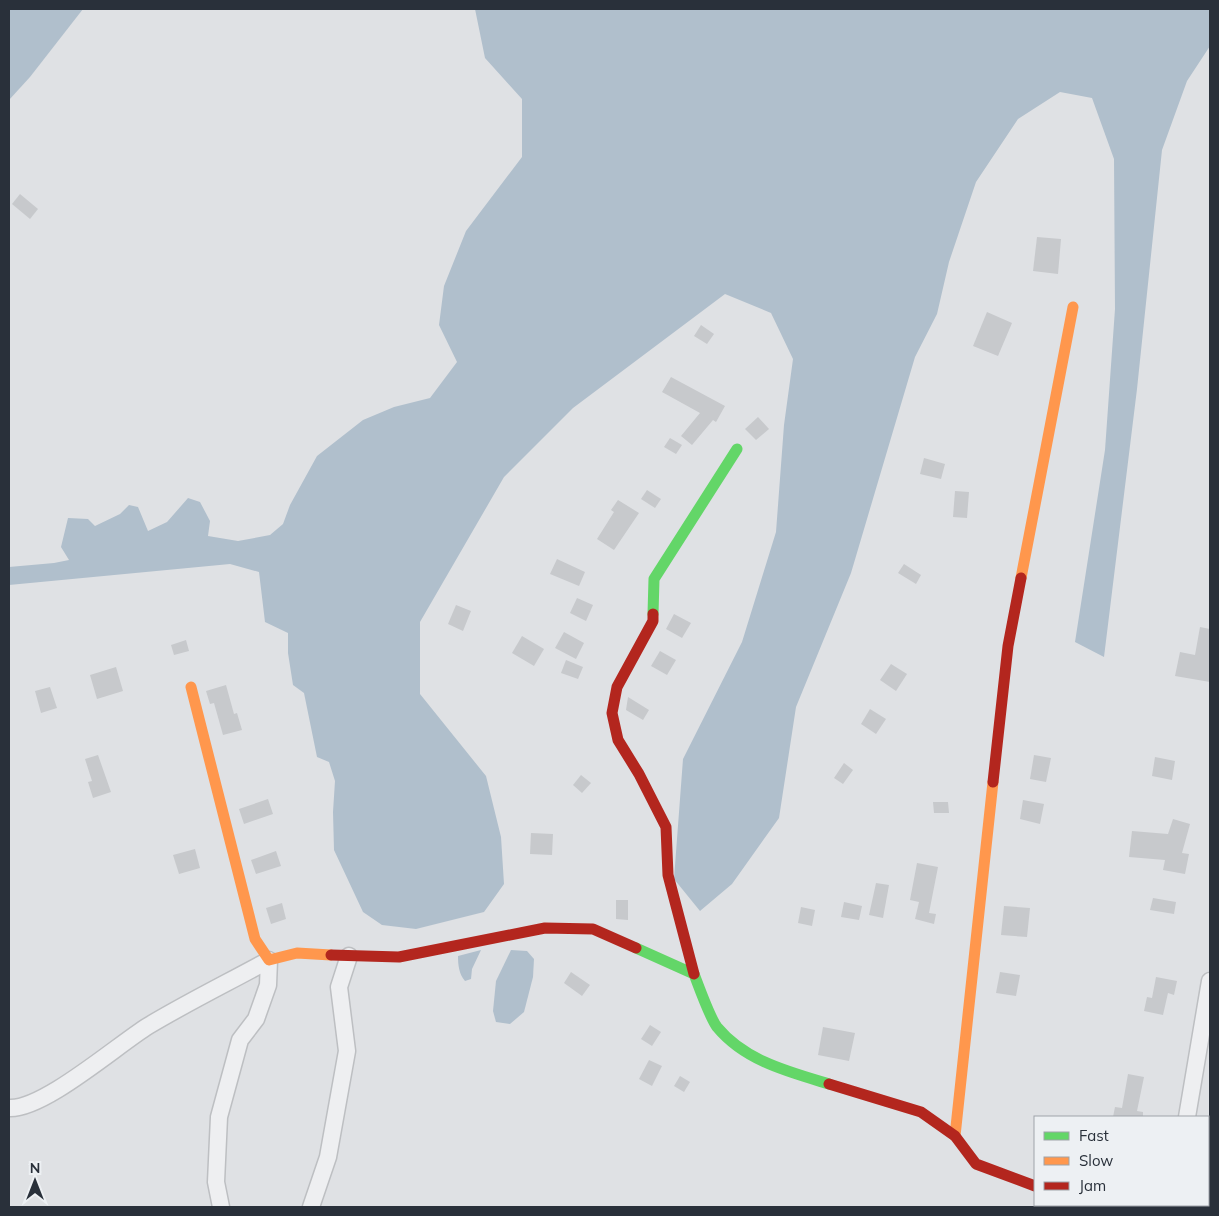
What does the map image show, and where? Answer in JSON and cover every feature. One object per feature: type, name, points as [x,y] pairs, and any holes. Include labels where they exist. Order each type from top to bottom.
[{"type":"street","points":[[955,1136],[1008,646],[1073,307]]},
{"type":"street","points":[[736,449],[654,579],[653,621],[618,687],[612,713],[618,740],[639,774],[666,827],[668,875],[694,974],[716,1026],[742,1050],[782,1070],[921,1112],[955,1136],[976,1164],[1034,1186]]},
{"type":"street","points":[[191,687],[255,940],[269,960],[268,985],[256,1019],[240,1040],[219,1117],[216,1182],[220,1207]]},
{"type":"street","points":[[9,1108],[18,1109],[44,1098],[148,1026],[269,960],[297,952],[399,957],[545,928],[593,929],[694,974]]},
{"type":"street","points":[[311,1207],[328,1157],[346,1050],[339,987],[349,956]]},
{"type":"street","points":[[1187,1116],[1210,981]]},
{"type":"water","points":[[9,9],[83,9],[30,77],[9,100]]},
{"type":"water","points":[[475,9],[1210,9],[1210,46],[1187,81],[1162,150],[1137,389],[1104,657],[1075,642],[1105,450],[1115,309],[1114,159],[1092,98],[1060,92],[1018,119],[976,182],[949,262],[937,314],[915,357],[851,573],[796,707],[779,818],[732,884],[700,911],[674,879],[683,759],[742,642],[776,532],[784,425],[793,359],[771,313],[725,294],[573,408],[504,477],[420,622],[420,694],[486,776],[501,837],[504,884],[484,912],[416,929],[382,925],[363,912],[334,850],[333,812],[335,781],[329,762],[317,757],[304,693],[293,685],[288,653],[288,633],[265,622],[259,572],[230,564],[9,585],[9,567],[69,560],[61,547],[68,518],[88,519],[95,526],[120,514],[129,505],[138,507],[148,531],[167,522],[188,498],[200,502],[210,521],[208,536],[238,541],[270,535],[283,524],[290,505],[317,456],[363,420],[394,407],[430,398],[457,362],[439,325],[444,286],[466,231],[522,157],[522,99],[485,58]]},
{"type":"water","points":[[481,950],[472,969],[471,979],[465,981],[459,969],[458,956]]},
{"type":"water","points":[[511,950],[527,951],[534,959],[533,977],[524,1012],[510,1024],[496,1022],[493,1011],[496,981]]},
{"type":"building","points":[[20,194],[38,209],[30,219],[12,204]]},
{"type":"building","points":[[1037,237],[1061,239],[1058,274],[1033,271]]},
{"type":"building","points":[[987,312],[1012,323],[998,356],[973,346]]},
{"type":"building","points":[[701,325],[714,334],[707,344],[694,336]]},
{"type":"building","points":[[671,377],[725,406],[716,422],[713,420],[692,445],[681,436],[700,413],[662,392]]},
{"type":"building","points":[[758,417],[769,429],[756,440],[745,429]]},
{"type":"building","points":[[670,438],[682,445],[676,454],[664,447]]},
{"type":"building","points":[[924,458],[945,464],[941,479],[920,474]]},
{"type":"building","points":[[647,490],[661,499],[655,508],[641,499]]},
{"type":"building","points":[[955,491],[969,492],[967,518],[953,517]]},
{"type":"building","points":[[618,500],[639,513],[614,550],[597,539],[614,512],[611,510]]},
{"type":"building","points":[[557,559],[585,572],[579,586],[550,574]]},
{"type":"building","points":[[904,564],[921,575],[916,584],[898,573]]},
{"type":"building","points":[[577,598],[593,605],[586,621],[570,613]]},
{"type":"building","points":[[456,605],[471,611],[463,631],[448,624]]},
{"type":"building","points":[[674,614],[691,623],[682,638],[666,629]]},
{"type":"building","points":[[1200,627],[1210,629],[1210,682],[1175,676],[1180,652],[1195,655]]},
{"type":"building","points":[[564,632],[584,643],[576,659],[555,648]]},
{"type":"building","points":[[522,636],[544,649],[534,666],[512,653]]},
{"type":"building","points":[[186,640],[189,651],[174,655],[171,645]]},
{"type":"building","points":[[660,651],[676,660],[667,675],[651,666]]},
{"type":"building","points":[[566,660],[583,667],[578,679],[561,673]]},
{"type":"building","points":[[891,664],[907,674],[896,691],[880,680]]},
{"type":"building","points":[[116,667],[123,691],[97,699],[90,675]]},
{"type":"building","points":[[226,685],[234,714],[237,713],[242,730],[223,735],[214,703],[210,704],[206,691]]},
{"type":"building","points":[[50,687],[57,708],[41,713],[35,691]]},
{"type":"building","points":[[628,697],[649,710],[643,720],[626,710]]},
{"type":"building","points":[[870,709],[886,719],[876,734],[861,724]]},
{"type":"building","points":[[98,755],[111,792],[93,798],[88,782],[92,781],[85,759]]},
{"type":"building","points":[[1034,755],[1051,758],[1046,782],[1030,779]]},
{"type":"building","points":[[1155,757],[1175,761],[1172,780],[1152,776]]},
{"type":"building","points":[[844,763],[853,770],[843,784],[834,778]]},
{"type":"building","points":[[581,775],[591,783],[582,793],[573,785]]},
{"type":"building","points":[[268,799],[273,814],[244,824],[239,809]]},
{"type":"building","points":[[1023,800],[1044,804],[1040,824],[1020,819]]},
{"type":"building","points":[[933,802],[948,802],[949,813],[934,813]]},
{"type":"building","points":[[1173,819],[1190,824],[1182,853],[1189,854],[1185,874],[1163,870],[1165,860],[1129,857],[1132,831],[1168,834]]},
{"type":"building","points":[[531,833],[553,834],[552,855],[530,854]]},
{"type":"building","points":[[195,849],[200,868],[179,874],[173,855]]},
{"type":"building","points":[[276,851],[281,866],[256,874],[251,860]]},
{"type":"building","points":[[917,863],[938,867],[929,913],[936,914],[934,924],[915,919],[919,902],[910,900]]},
{"type":"building","points":[[876,883],[889,885],[883,918],[869,915]]},
{"type":"building","points":[[1153,898],[1176,902],[1174,914],[1150,910]]},
{"type":"building","points":[[616,900],[628,900],[628,920],[616,919]]},
{"type":"building","points":[[844,902],[862,906],[859,920],[841,917]]},
{"type":"building","points":[[282,903],[286,919],[271,924],[266,908]]},
{"type":"building","points":[[1004,906],[1030,908],[1027,937],[1001,935]]},
{"type":"building","points":[[801,907],[815,910],[812,926],[798,923]]},
{"type":"building","points":[[571,972],[590,985],[582,996],[564,983]]},
{"type":"building","points":[[1000,972],[1020,975],[1016,996],[996,993]]},
{"type":"building","points":[[1156,977],[1177,981],[1174,995],[1168,993],[1163,1015],[1144,1011],[1147,997],[1152,998]]},
{"type":"building","points":[[650,1025],[661,1032],[652,1046],[641,1039]]},
{"type":"building","points":[[823,1027],[855,1033],[849,1061],[818,1055]]},
{"type":"building","points":[[649,1060],[662,1066],[652,1086],[639,1079]]},
{"type":"building","points":[[1128,1074],[1144,1077],[1137,1111],[1143,1112],[1143,1116],[1113,1116],[1115,1107],[1122,1108]]},
{"type":"building","points":[[680,1076],[690,1082],[684,1092],[674,1086]]},
{"type":"traffic: fast","points":[[653,614],[654,579],[737,449]]},
{"type":"traffic: fast","points":[[636,948],[694,974],[714,1023],[728,1039],[741,1049],[783,1070],[829,1084]]},
{"type":"traffic: slow","points":[[1021,578],[1073,307]]},
{"type":"traffic: slow","points":[[191,687],[255,939],[269,960],[297,953],[331,955]]},
{"type":"traffic: slow","points":[[955,1136],[993,782]]},
{"type":"traffic: jam","points":[[993,782],[1008,646],[1021,578]]},
{"type":"traffic: jam","points":[[653,614],[653,621],[617,687],[612,713],[618,740],[639,774],[666,827],[668,875],[694,974]]},
{"type":"traffic: jam","points":[[331,955],[399,957],[545,928],[593,929],[636,948]]},
{"type":"traffic: jam","points":[[829,1084],[921,1112],[955,1136],[976,1164],[1034,1186]]}]
